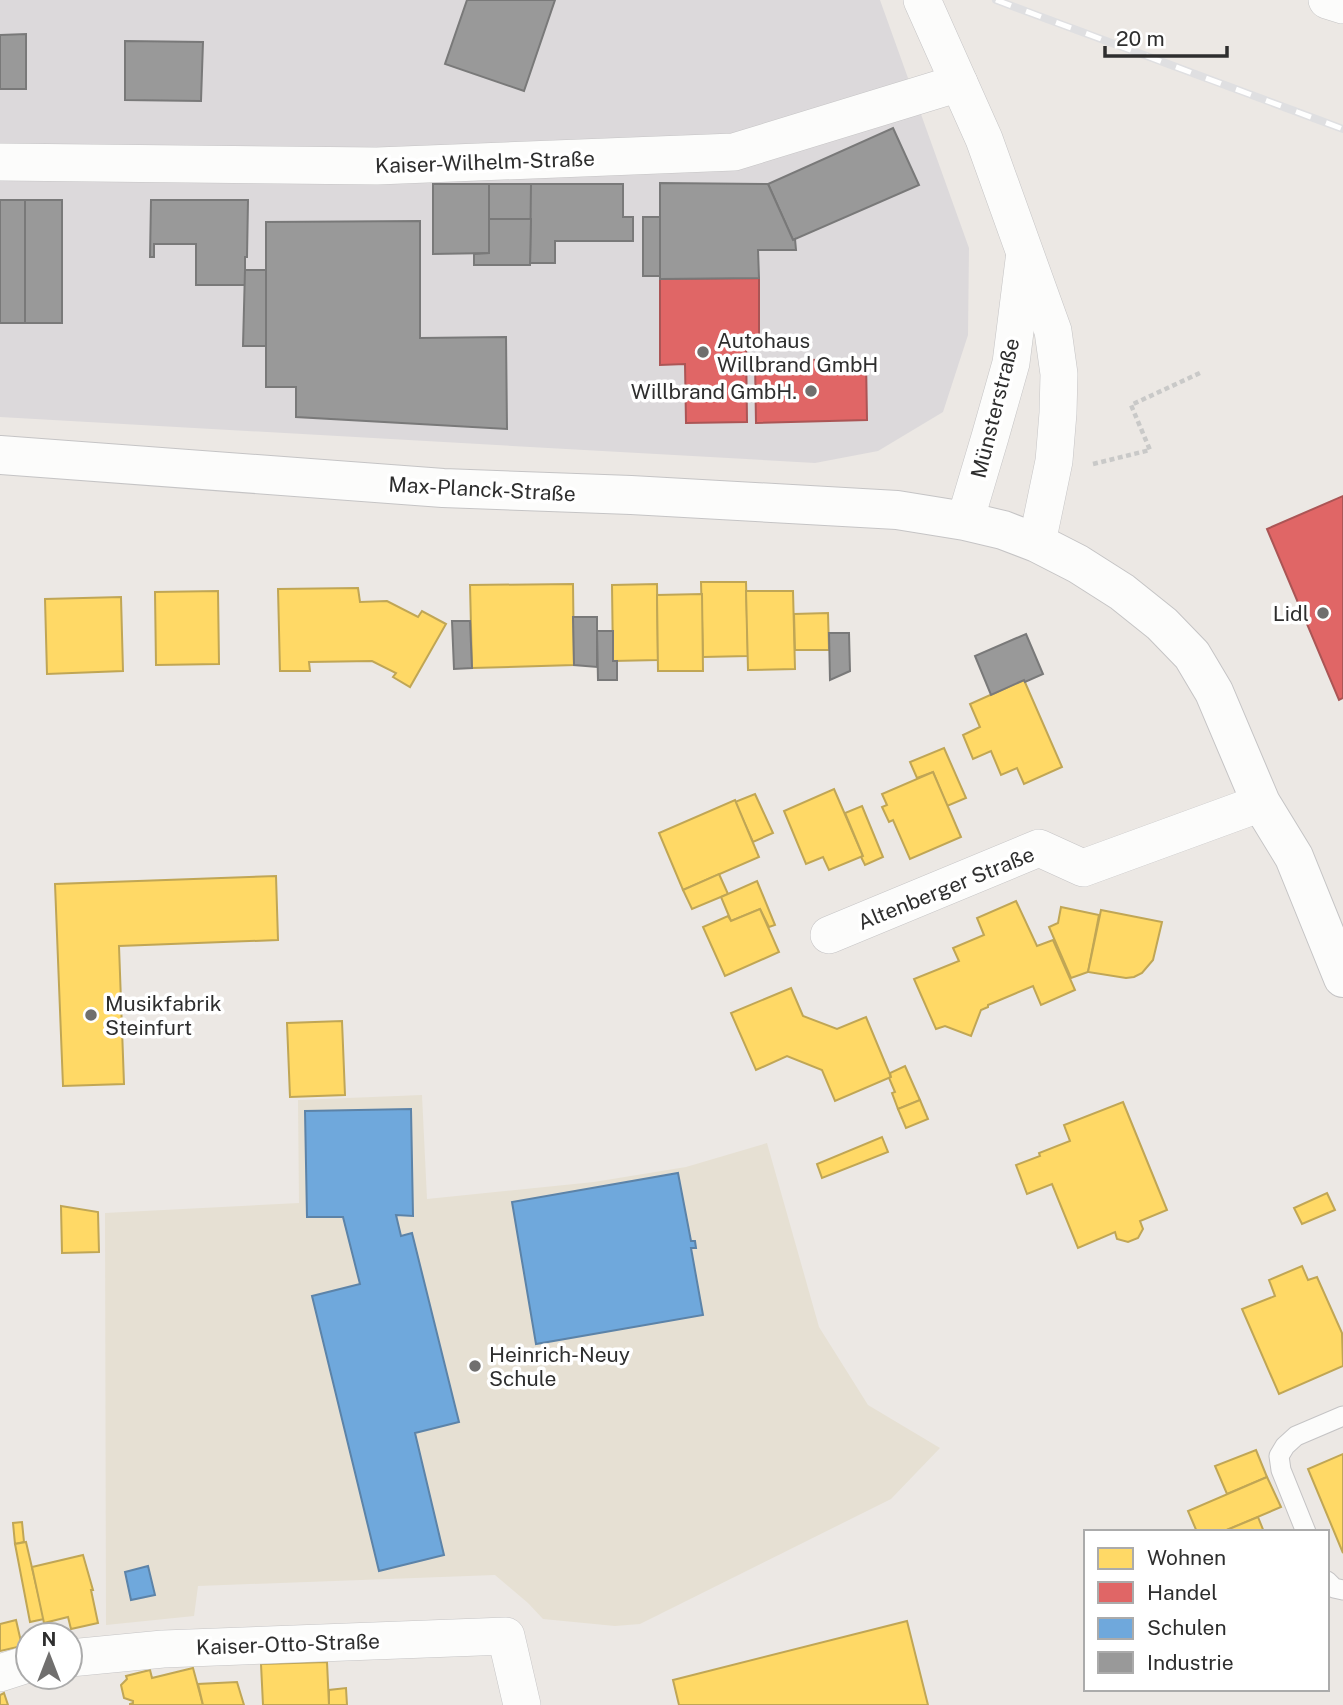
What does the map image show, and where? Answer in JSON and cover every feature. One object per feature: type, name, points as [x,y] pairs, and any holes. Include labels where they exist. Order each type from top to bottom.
[{"type":"main road","name":"Max-Planck-Straße","points":[[0,455],[443,488],[631,495],[897,510],[965,521]]},
{"type":"main road","points":[[965,521],[1037,542],[1078,565],[1122,592],[1162,624],[1192,655],[1214,692],[1261,803],[1294,857],[1343,978]]},
{"type":"street","name":"Münsterstraße","points":[[922,0],[984,139],[1053,331],[1059,374],[1054,461],[1037,542]]},
{"type":"street","points":[[1327,0],[1343,5]]},
{"type":"street","name":"Kaiser-Wilhelm-Straße","points":[[0,162],[377,166],[734,152],[959,83]]},
{"type":"street","name":"Münsterstraße","points":[[965,521],[1011,363],[1025,252]]},
{"type":"street","name":"Altenberger Straße","points":[[829,936],[1039,848],[1083,868],[1261,803]]},
{"type":"street","name":"Kaiser-Otto-Straße","points":[[84,1657],[163,1649],[506,1636],[522,1705]]},
{"type":"lane","points":[[1305,1530],[1281,1470],[1279,1456],[1296,1436],[1343,1416]]},
{"type":"path","points":[[1054,461],[1073,468],[1150,450],[1131,405],[1202,372]]},
{"type":"shaded area","points":[[0,0],[880,0],[969,248],[968,335],[943,412],[878,451],[815,463],[0,417]]},
{"type":"shaded area","name":"Heinrich-Neuy Schule","points":[[422,1095],[427,1199],[594,1182],[686,1167],[767,1143],[819,1327],[868,1405],[940,1448],[891,1499],[640,1624],[615,1626],[543,1619],[495,1575],[198,1586],[194,1616],[106,1625],[105,1213],[299,1203],[298,1100]]},
{"type":"building: Wohnen","points":[[701,582],[746,582],[748,656],[703,657]]},
{"type":"building: Wohnen","points":[[573,584],[574,665],[472,668],[470,585]]},
{"type":"building: Wohnen","points":[[657,584],[658,660],[613,661],[612,585]]},
{"type":"building: Wohnen","points":[[358,588],[360,602],[387,601],[418,617],[422,611],[446,624],[410,687],[393,677],[396,673],[372,661],[309,662],[310,671],[280,671],[278,589]]},
{"type":"building: Wohnen","points":[[218,591],[219,664],[156,665],[155,592]]},
{"type":"building: Wohnen","points":[[746,591],[793,591],[795,669],[748,670]]},
{"type":"building: Wohnen","points":[[702,594],[703,671],[658,671],[657,595]]},
{"type":"building: Wohnen","points":[[121,597],[123,671],[47,674],[45,599]]},
{"type":"building: Wohnen","points":[[828,613],[829,650],[795,650],[794,614]]},
{"type":"building: Wohnen","points":[[1024,680],[1062,767],[1024,784],[1017,768],[1001,775],[991,751],[973,759],[963,735],[980,727],[970,704]]},
{"type":"building: Wohnen","points":[[944,748],[966,798],[947,806],[933,772],[917,778],[910,762]]},
{"type":"building: Wohnen","points":[[933,772],[961,837],[910,859],[893,820],[889,822],[882,807],[887,805],[882,794]]},
{"type":"building: Wohnen","points":[[834,789],[863,856],[829,870],[823,857],[806,864],[784,811]]},
{"type":"building: Wohnen","points":[[755,794],[773,833],[753,842],[735,802]]},
{"type":"building: Wohnen","points":[[735,800],[759,857],[683,890],[659,833]]},
{"type":"building: Wohnen","points":[[862,806],[883,857],[865,865],[845,813]]},
{"type":"building: Wohnen","points":[[719,874],[728,894],[692,909],[683,890]]},
{"type":"building: Wohnen","name":"Musikfabrik Steinfurt","points":[[276,876],[278,940],[119,946],[124,1084],[63,1086],[55,884]]},
{"type":"building: Wohnen","points":[[757,881],[775,925],[769,927],[760,909],[731,921],[721,897]]},
{"type":"building: Wohnen","points":[[1016,901],[1037,946],[1053,940],[1075,990],[1041,1005],[1033,986],[988,1005],[981,1010],[971,1036],[945,1026],[936,1029],[914,979],[959,961],[953,948],[984,935],[977,918]]},
{"type":"building: Wohnen","points":[[1061,907],[1099,915],[1088,972],[1071,978],[1049,927],[1058,923]]},
{"type":"building: Wohnen","points":[[760,909],[779,952],[725,976],[703,927],[728,916],[731,921]]},
{"type":"building: Wohnen","points":[[1101,910],[1162,922],[1153,960],[1142,973],[1126,978],[1088,972]]},
{"type":"building: Wohnen","points":[[791,988],[803,1016],[837,1029],[866,1017],[891,1077],[835,1101],[822,1070],[787,1056],[756,1070],[731,1013]]},
{"type":"building: Wohnen","points":[[342,1021],[345,1095],[290,1097],[287,1023]]},
{"type":"building: Wohnen","points":[[905,1066],[920,1100],[898,1109],[889,1078],[890,1073]]},
{"type":"building: Wohnen","points":[[920,1100],[928,1119],[906,1128],[898,1109]]},
{"type":"building: Wohnen","points":[[1123,1102],[1167,1210],[1140,1221],[1143,1229],[1138,1238],[1128,1242],[1117,1239],[1115,1232],[1078,1248],[1052,1184],[1027,1194],[1016,1165],[1070,1141],[1064,1125]]},
{"type":"building: Wohnen","points":[[882,1137],[888,1152],[822,1178],[817,1164]]},
{"type":"building: Wohnen","points":[[1327,1193],[1335,1210],[1302,1224],[1294,1208]]},
{"type":"building: Wohnen","points":[[61,1206],[98,1212],[99,1252],[62,1253]]},
{"type":"building: Wohnen","points":[[1302,1266],[1308,1280],[1317,1277],[1342,1333],[1343,1366],[1279,1394],[1242,1309],[1275,1296],[1269,1280]]},
{"type":"building: Wohnen","points":[[1256,1450],[1267,1477],[1227,1494],[1215,1466]]},
{"type":"building: Wohnen","points":[[1343,1454],[1343,1553],[1308,1469]]},
{"type":"building: Wohnen","points":[[1267,1477],[1281,1507],[1227,1530],[1196,1530],[1188,1511]]},
{"type":"building: Wohnen","points":[[1258,1517],[1263,1530],[1227,1530]]},
{"type":"building: Wohnen","points":[[22,1522],[24,1542],[15,1544],[13,1523]]},
{"type":"building: Wohnen","points":[[26,1542],[44,1619],[30,1621],[15,1544]]},
{"type":"building: Wohnen","points":[[83,1555],[93,1590],[98,1623],[84,1626],[84,1621],[69,1621],[68,1617],[44,1621],[32,1567]]},
{"type":"building: Wohnen","points":[[16,1620],[14,1648],[0,1651],[0,1624]]},
{"type":"building: Wohnen","points":[[907,1621],[928,1705],[679,1705],[673,1680]]},
{"type":"building: Wohnen","points":[[327,1662],[329,1705],[263,1705],[261,1664]]},
{"type":"building: Wohnen","points":[[193,1668],[203,1705],[130,1705],[133,1701],[124,1698],[121,1685],[127,1679],[126,1676],[150,1670],[152,1678]]},
{"type":"building: Wohnen","points":[[237,1682],[244,1705],[203,1705],[198,1684]]},
{"type":"building: Wohnen","points":[[346,1688],[347,1705],[329,1705],[329,1690]]},
{"type":"building: Wohnen","points":[[4,1693],[8,1705],[0,1705],[0,1695]]},
{"type":"building: Handel","name":"Autohaus Willbrand GmbH","points":[[759,278],[759,339],[746,339],[747,422],[686,423],[685,364],[660,365],[660,279]]},
{"type":"building: Handel","name":"Willbrand GmbH.","points":[[866,359],[867,420],[756,423],[755,361]]},
{"type":"building: Handel","name":"Lidl","points":[[1343,496],[1343,698],[1339,700],[1267,529]]},
{"type":"building: Schulen","points":[[411,1109],[413,1216],[396,1215],[401,1236],[412,1233],[459,1422],[415,1433],[444,1555],[379,1571],[312,1296],[360,1284],[343,1217],[307,1217],[305,1111]]},
{"type":"building: Schulen","points":[[678,1173],[691,1241],[695,1241],[696,1248],[691,1248],[703,1315],[536,1344],[512,1202]]},
{"type":"building: Schulen","points":[[148,1566],[155,1595],[131,1600],[125,1572]]},
{"type":"building: Industrie","points":[[467,0],[555,0],[524,91],[445,64]]},
{"type":"building: Industrie","points":[[26,34],[26,89],[0,89],[0,35]]},
{"type":"building: Industrie","points":[[125,41],[203,42],[201,101],[125,100]]},
{"type":"building: Industrie","points":[[893,128],[919,185],[793,240],[768,184]]},
{"type":"building: Industrie","points":[[660,183],[768,184],[793,240],[795,239],[796,250],[758,250],[759,278],[660,279]]},
{"type":"building: Industrie","points":[[433,184],[489,184],[489,253],[433,254]]},
{"type":"building: Industrie","points":[[489,184],[531,184],[531,219],[489,219]]},
{"type":"building: Industrie","points":[[531,184],[623,184],[623,217],[633,217],[633,241],[555,241],[555,263],[530,263]]},
{"type":"building: Industrie","points":[[0,200],[25,200],[25,323],[0,323]]},
{"type":"building: Industrie","points":[[25,200],[62,200],[62,323],[25,323]]},
{"type":"building: Industrie","points":[[151,200],[248,200],[245,285],[196,285],[196,244],[154,244],[154,257],[150,257]]},
{"type":"building: Industrie","points":[[643,217],[660,217],[660,276],[643,276]]},
{"type":"building: Industrie","points":[[489,219],[531,219],[530,265],[474,265],[474,254],[489,253]]},
{"type":"building: Industrie","points":[[420,221],[420,338],[506,337],[507,429],[296,417],[296,387],[266,387],[266,222]]},
{"type":"building: Industrie","points":[[245,270],[266,270],[266,346],[243,346]]},
{"type":"building: Industrie","points":[[573,617],[597,617],[597,667],[574,665]]},
{"type":"building: Industrie","points":[[452,621],[470,621],[472,668],[454,669]]},
{"type":"building: Industrie","points":[[597,631],[613,631],[613,661],[617,661],[617,680],[598,680]]},
{"type":"building: Industrie","points":[[829,633],[849,633],[850,671],[830,680]]},
{"type":"building: Industrie","points":[[1026,634],[1043,674],[991,695],[975,656]]},
{"type":"railway","points":[[996,0],[1343,129]]},
{"type":"place","name":"Autohaus Willbrand GmbH","points":[[703,352]]},
{"type":"place","name":"Willbrand GmbH.","points":[[811,391]]},
{"type":"place","name":"Lidl","points":[[1323,613]]},
{"type":"place","name":"Musikfabrik Steinfurt","points":[[91,1015]]},
{"type":"place","name":"Heinrich-Neuy Schule","points":[[475,1366]]}]
